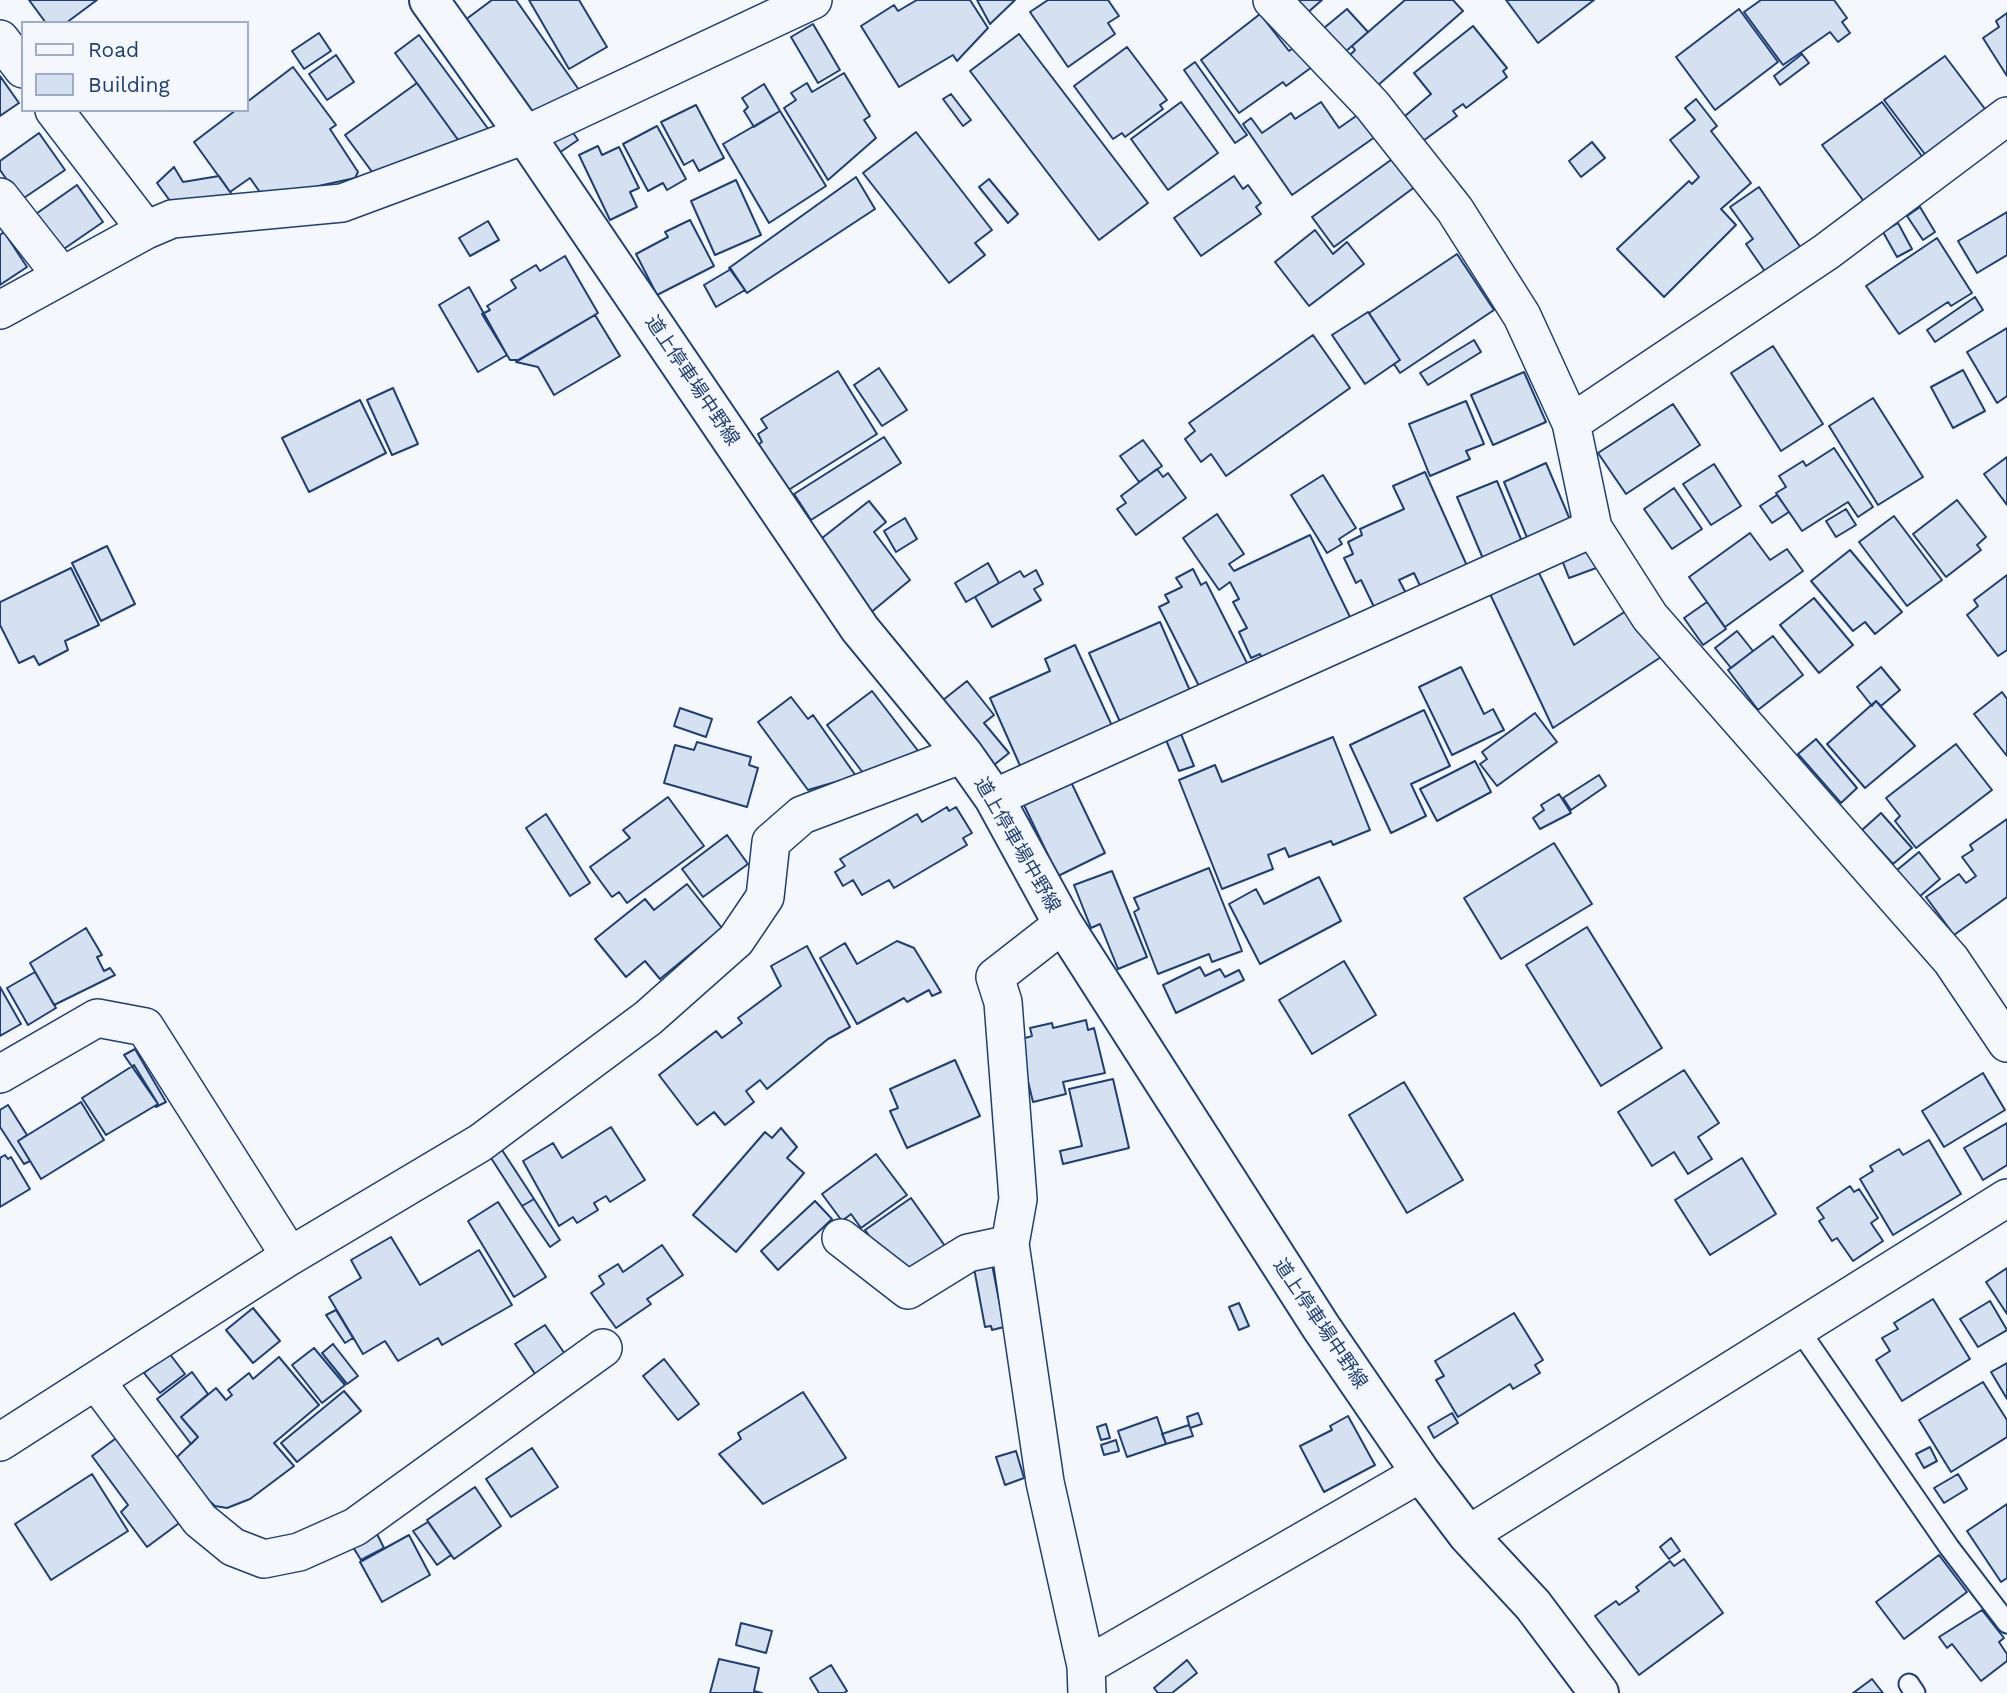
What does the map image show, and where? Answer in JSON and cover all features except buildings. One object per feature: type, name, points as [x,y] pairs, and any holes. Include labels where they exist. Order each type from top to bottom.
[{"type":"main road","name":"道上停車場中野線","points":[[429,0],[525,135],[860,629],[963,754],[994,798],[1063,924],[1321,1327],[1468,1535],[1533,1605],[1599,1693]]},
{"type":"street","points":[[0,310],[146,230],[172,219],[342,203],[525,135],[813,0]]},
{"type":"street","points":[[1272,0],[1372,104],[1455,210],[1522,316],[1572,423],[1593,528],[1650,617],[1951,960],[2007,1043]]},
{"type":"street","points":[[0,39],[21,66]]},
{"type":"street","points":[[56,112],[146,230]]},
{"type":"street","points":[[1572,423],[1826,252],[2007,116]]},
{"type":"street","points":[[0,197],[62,276]]},
{"type":"street","points":[[994,798],[1593,528]]},
{"type":"street","points":[[0,1442],[290,1256],[480,1143],[648,1018],[736,940],[765,897],[771,842],[802,815],[963,754]]},
{"type":"street","points":[[1063,924],[995,977],[1003,1002],[1018,1199],[1010,1244],[1045,1482],[1086,1679],[1422,1473]]},
{"type":"street","points":[[0,1074],[97,1018],[145,1027],[290,1256]]},
{"type":"street","points":[[1468,1535],[2007,1198]]},
{"type":"street","points":[[841,1238],[908,1290],[968,1253],[1010,1244]]},
{"type":"street","points":[[96,1381],[200,1520],[233,1547],[264,1559],[299,1552],[355,1527],[603,1348]]},
{"type":"lane","points":[[1798,1328],[1949,1546],[2007,1623]]}]
